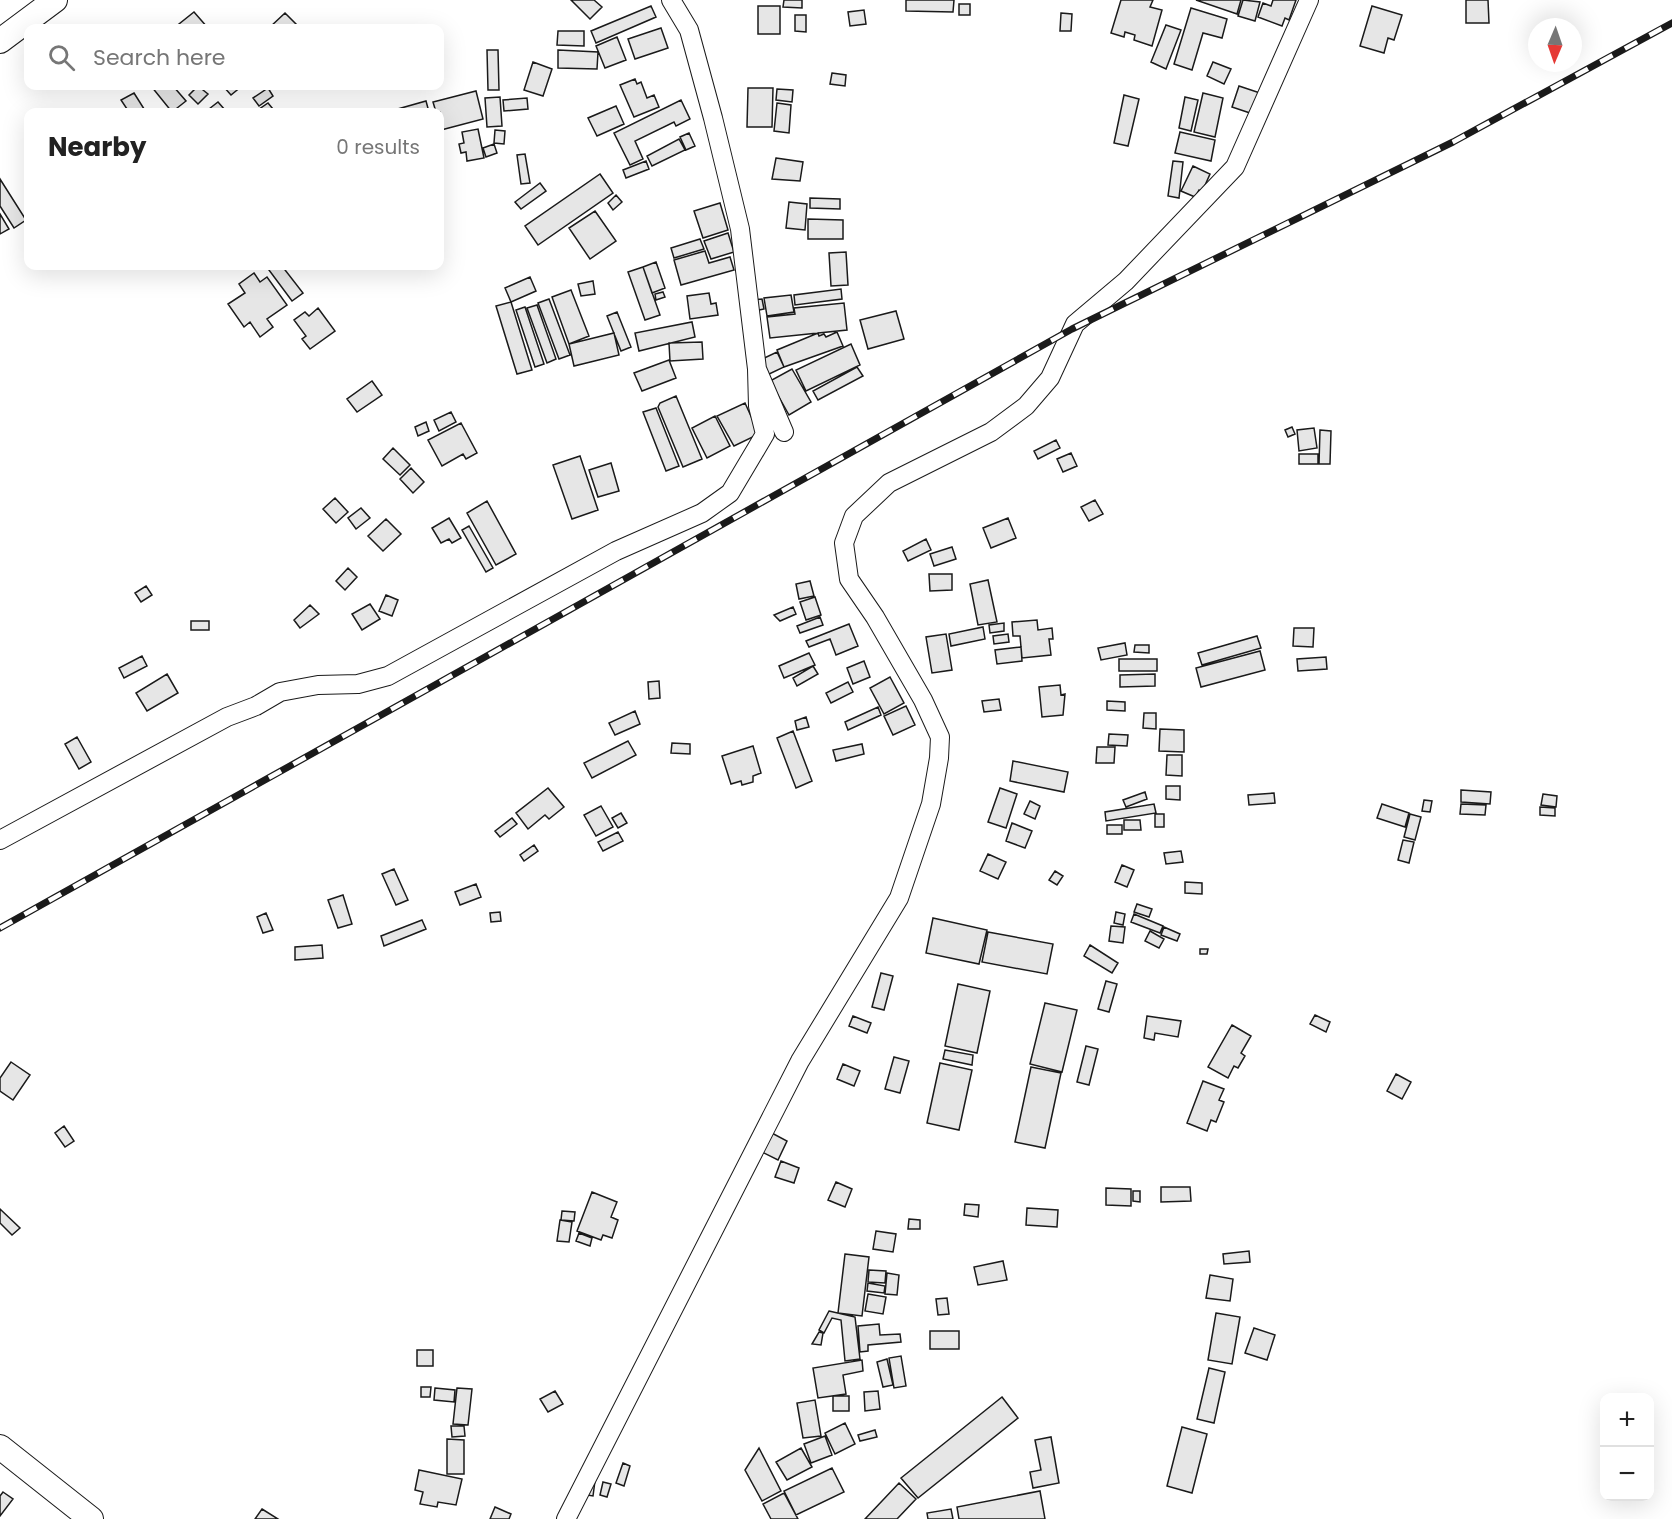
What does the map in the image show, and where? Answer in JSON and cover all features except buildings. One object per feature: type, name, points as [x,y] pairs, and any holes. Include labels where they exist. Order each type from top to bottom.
[{"type":"main road","points":[[0,41],[55,0]]},
{"type":"main road","points":[[0,1447],[91,1519]]},
{"type":"street","points":[[0,840],[227,717],[256,706],[280,692],[318,685],[358,684],[388,676],[616,551],[702,513],[730,492],[765,434],[758,406],[757,369],[740,229],[689,30],[671,0]]},
{"type":"street","points":[[566,1519],[800,1061],[899,898],[931,804],[939,758],[940,737],[911,679],[875,617],[849,579],[844,543],[854,516],[889,483],[991,432],[1026,406],[1050,378],[1075,324],[1133,274],[1235,167],[1309,0]]},
{"type":"street","points":[[757,369],[784,432]]},
{"type":"railway","points":[[0,928],[1072,329],[1453,142],[1672,23]]}]
